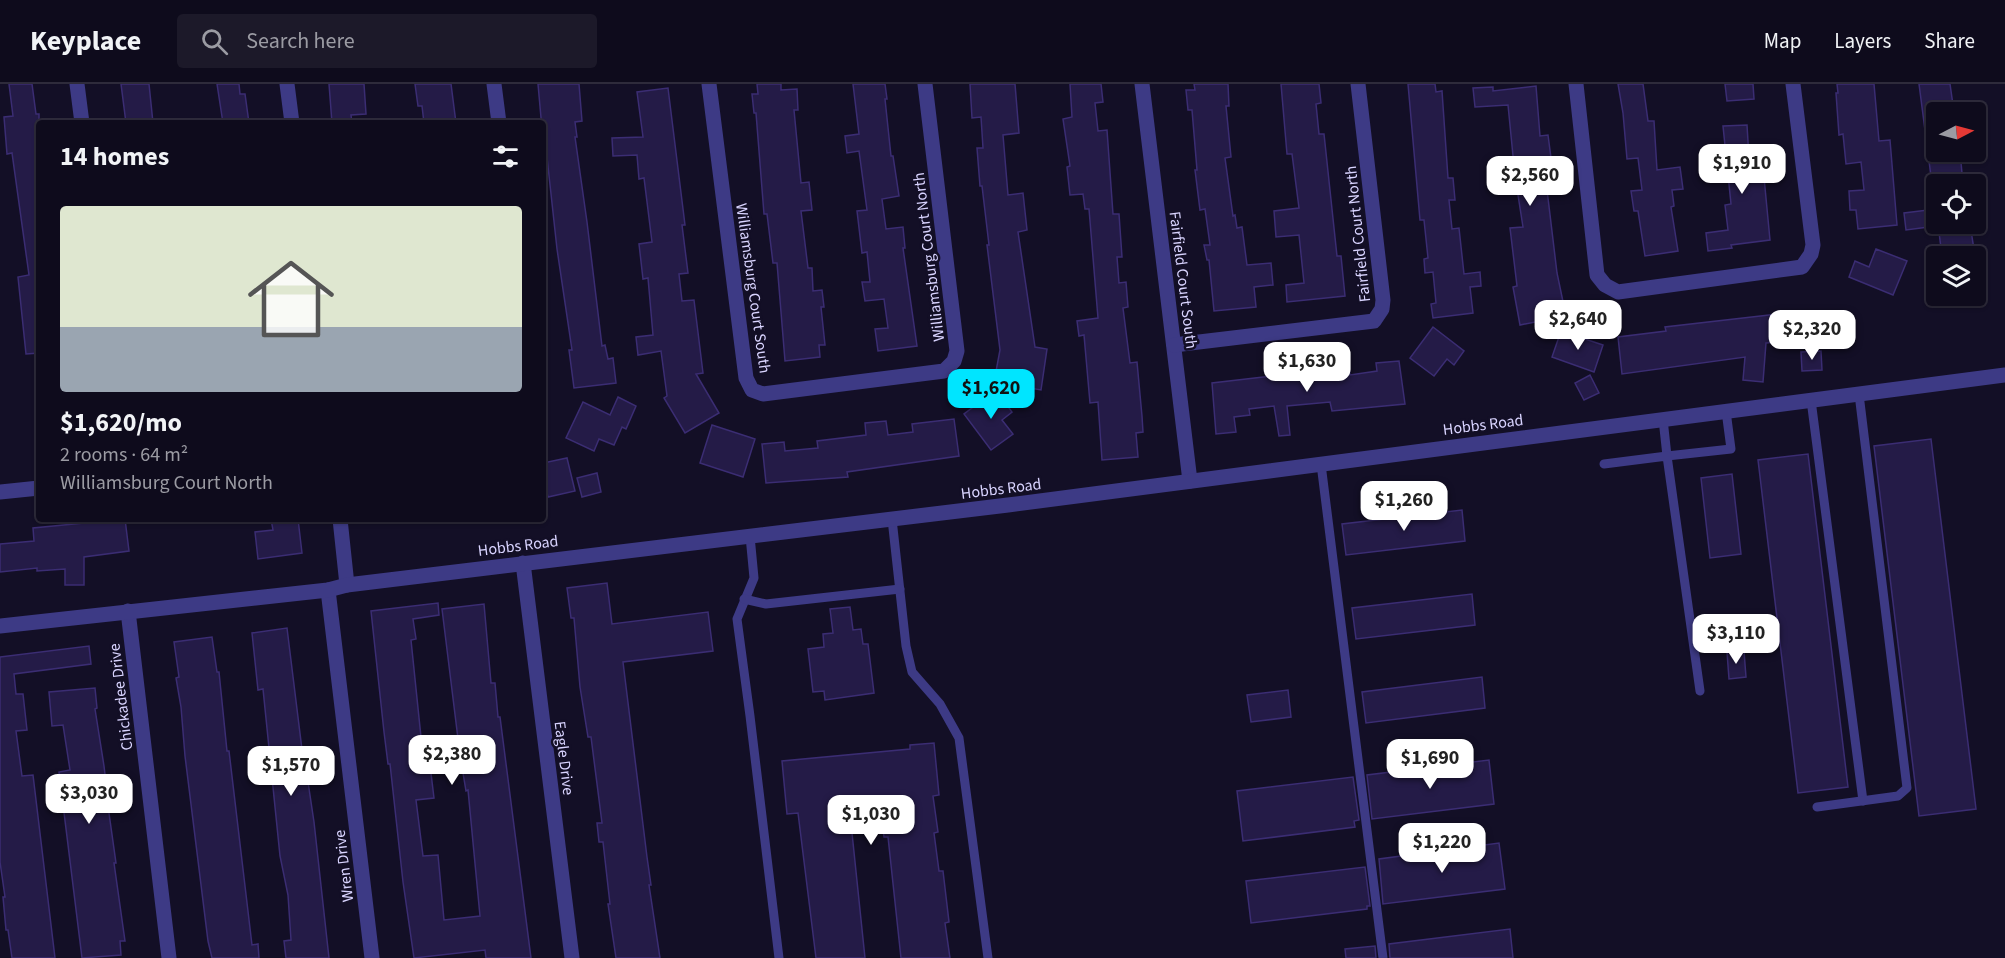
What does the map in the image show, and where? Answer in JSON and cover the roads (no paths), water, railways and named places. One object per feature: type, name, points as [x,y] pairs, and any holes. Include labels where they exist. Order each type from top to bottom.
[{"type":"street","points":[[77,84],[82,120]]},
{"type":"street","points":[[287,84],[292,120]]},
{"type":"street","points":[[494,84],[499,120]]},
{"type":"street","name":"Williamsburg Court South","points":[[709,84],[746,378],[752,390],[763,394],[858,383]]},
{"type":"street","name":"Williamsburg Court North","points":[[858,383],[944,371],[954,361],[957,351],[925,84]]},
{"type":"street","name":"Fairfield Court South","points":[[1142,84],[1190,480]]},
{"type":"street","name":"Fairfield Court North","points":[[1174,345],[1374,321],[1383,309],[1358,84]]},
{"type":"street","points":[[1575,84],[1597,275],[1605,285],[1618,292],[1802,267],[1811,254],[1813,244],[1793,84]]},
{"type":"street","name":"Hobbs Road","points":[[0,626],[328,590],[347,585],[892,519],[2005,375]]},
{"type":"street","points":[[0,492],[36,488]]},
{"type":"street","points":[[340,522],[347,585]]},
{"type":"street","name":"Eagle Drive","points":[[523,563],[572,958]]},
{"type":"street","name":"Wren Drive","points":[[328,590],[372,958]]},
{"type":"street","name":"Chickadee Drive","points":[[128,611],[169,958]]},
{"type":"lane","points":[[1817,807],[1898,796],[1907,788],[1859,394]]},
{"type":"lane","points":[[1811,400],[1863,801]]},
{"type":"lane","points":[[1604,464],[1731,449],[1726,411]]},
{"type":"lane","points":[[1663,419],[1666,456],[1700,690]]},
{"type":"lane","points":[[1321,464],[1383,958]]},
{"type":"lane","points":[[892,519],[906,646],[912,672],[940,704],[959,738],[988,958]]},
{"type":"lane","points":[[750,536],[754,579],[737,619],[779,958]]},
{"type":"lane","points":[[744,599],[766,604],[900,589]]}]
